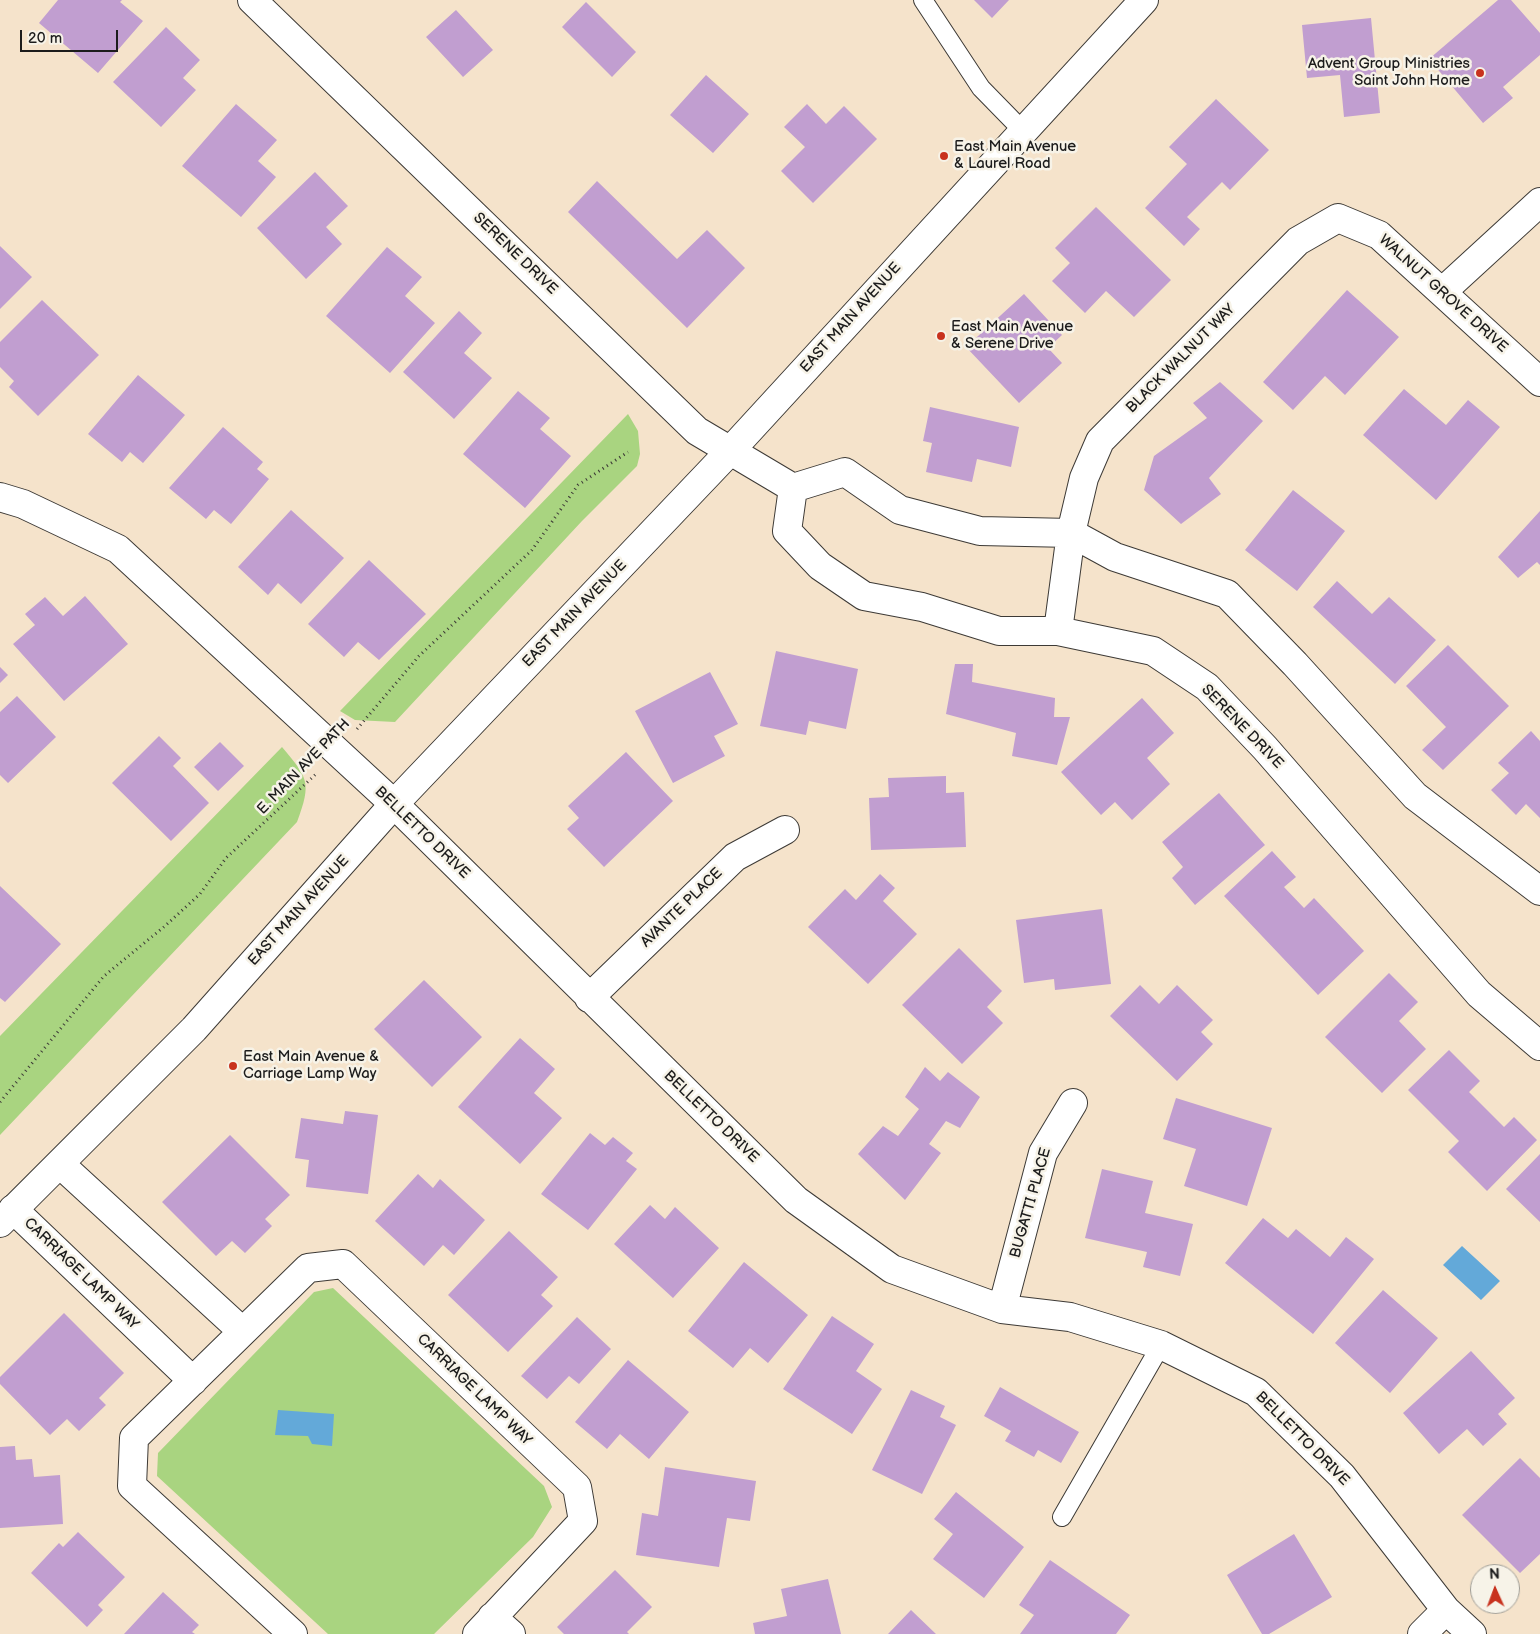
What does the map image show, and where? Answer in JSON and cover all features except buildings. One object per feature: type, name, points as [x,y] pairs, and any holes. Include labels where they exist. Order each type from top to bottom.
[{"type":"street","name":"SERENE DRIVE","points":[[252,0],[697,431],[793,488],[787,531],[820,566],[864,596],[922,607],[999,631],[1058,631],[1153,651],[1207,687],[1265,748],[1480,994],[1540,1046]]},
{"type":"street","name":"EAST MAIN AVENUE","points":[[7,1216],[194,1029],[394,804],[731,450],[1144,0]]},
{"type":"street","points":[[1443,291],[1540,202]]},
{"type":"street","name":"WALNUT GROVE DRIVE","points":[[1338,218],[1379,235],[1443,291],[1540,382]]},
{"type":"street","name":"BLACK WALNUT WAY","points":[[1058,631],[1071,533],[1084,478],[1100,441],[1298,241],[1338,218]]},
{"type":"street","points":[[793,488],[845,472],[900,510],[980,531],[1071,533],[1115,557],[1227,594],[1295,664],[1415,796],[1540,891]]},
{"type":"street","name":"BELLETTO DRIVE","points":[[0,497],[24,504],[118,549],[394,804],[796,1200],[892,1269],[1002,1309],[1070,1317],[1161,1345],[1256,1392],[1342,1476],[1446,1610],[1472,1634]]},
{"type":"street","name":"AVANTE PLACE","points":[[589,998],[735,857],[785,830]]},
{"type":"street","name":"BUGATTI PLACE","points":[[1002,1309],[1043,1153],[1073,1103]]},
{"type":"street","points":[[60,1164],[242,1331]]},
{"type":"street","name":"CARRIAGE LAMP WAY","points":[[7,1216],[193,1381]]},
{"type":"street","name":"CARRIAGE LAMP WAY","points":[[293,1634],[132,1486],[134,1438],[308,1268],[343,1264],[577,1487],[583,1521],[493,1628]]},
{"type":"street","points":[[1422,1634],[1446,1610]]},
{"type":"lane","points":[[923,0],[981,88],[1023,131]]},
{"type":"lane","points":[[1062,1517],[1161,1345]]},
{"type":"path","name":"E. MAIN AVE PATH","points":[[0,1102],[104,976],[165,926],[200,894],[226,858],[291,800],[337,752],[419,656],[532,550],[578,484],[628,452]]},
{"type":"green space","points":[[628,414],[638,431],[640,454],[637,466],[582,521],[395,722],[355,720],[340,711]]},
{"type":"green space","points":[[282,747],[297,766],[305,781],[305,798],[297,822],[0,1135],[0,1036]]},
{"type":"green space","points":[[333,1288],[544,1486],[552,1507],[533,1537],[434,1634],[328,1634],[157,1476],[158,1453],[314,1292]]},
{"type":"water","points":[[1462,1246],[1500,1281],[1481,1300],[1443,1265]]},
{"type":"water","points":[[278,1410],[334,1414],[332,1446],[312,1444],[308,1436],[275,1435]]},
{"type":"place","name":"Advent Group Ministries Saint John Home","points":[[1480,73]]},
{"type":"place","name":"East Main Avenue & Laurel Road","points":[[944,156]]},
{"type":"place","name":"East Main Avenue & Serene Drive","points":[[941,336]]},
{"type":"place","name":"East Main Avenue & Carriage Lamp Way","points":[[233,1066]]}]
